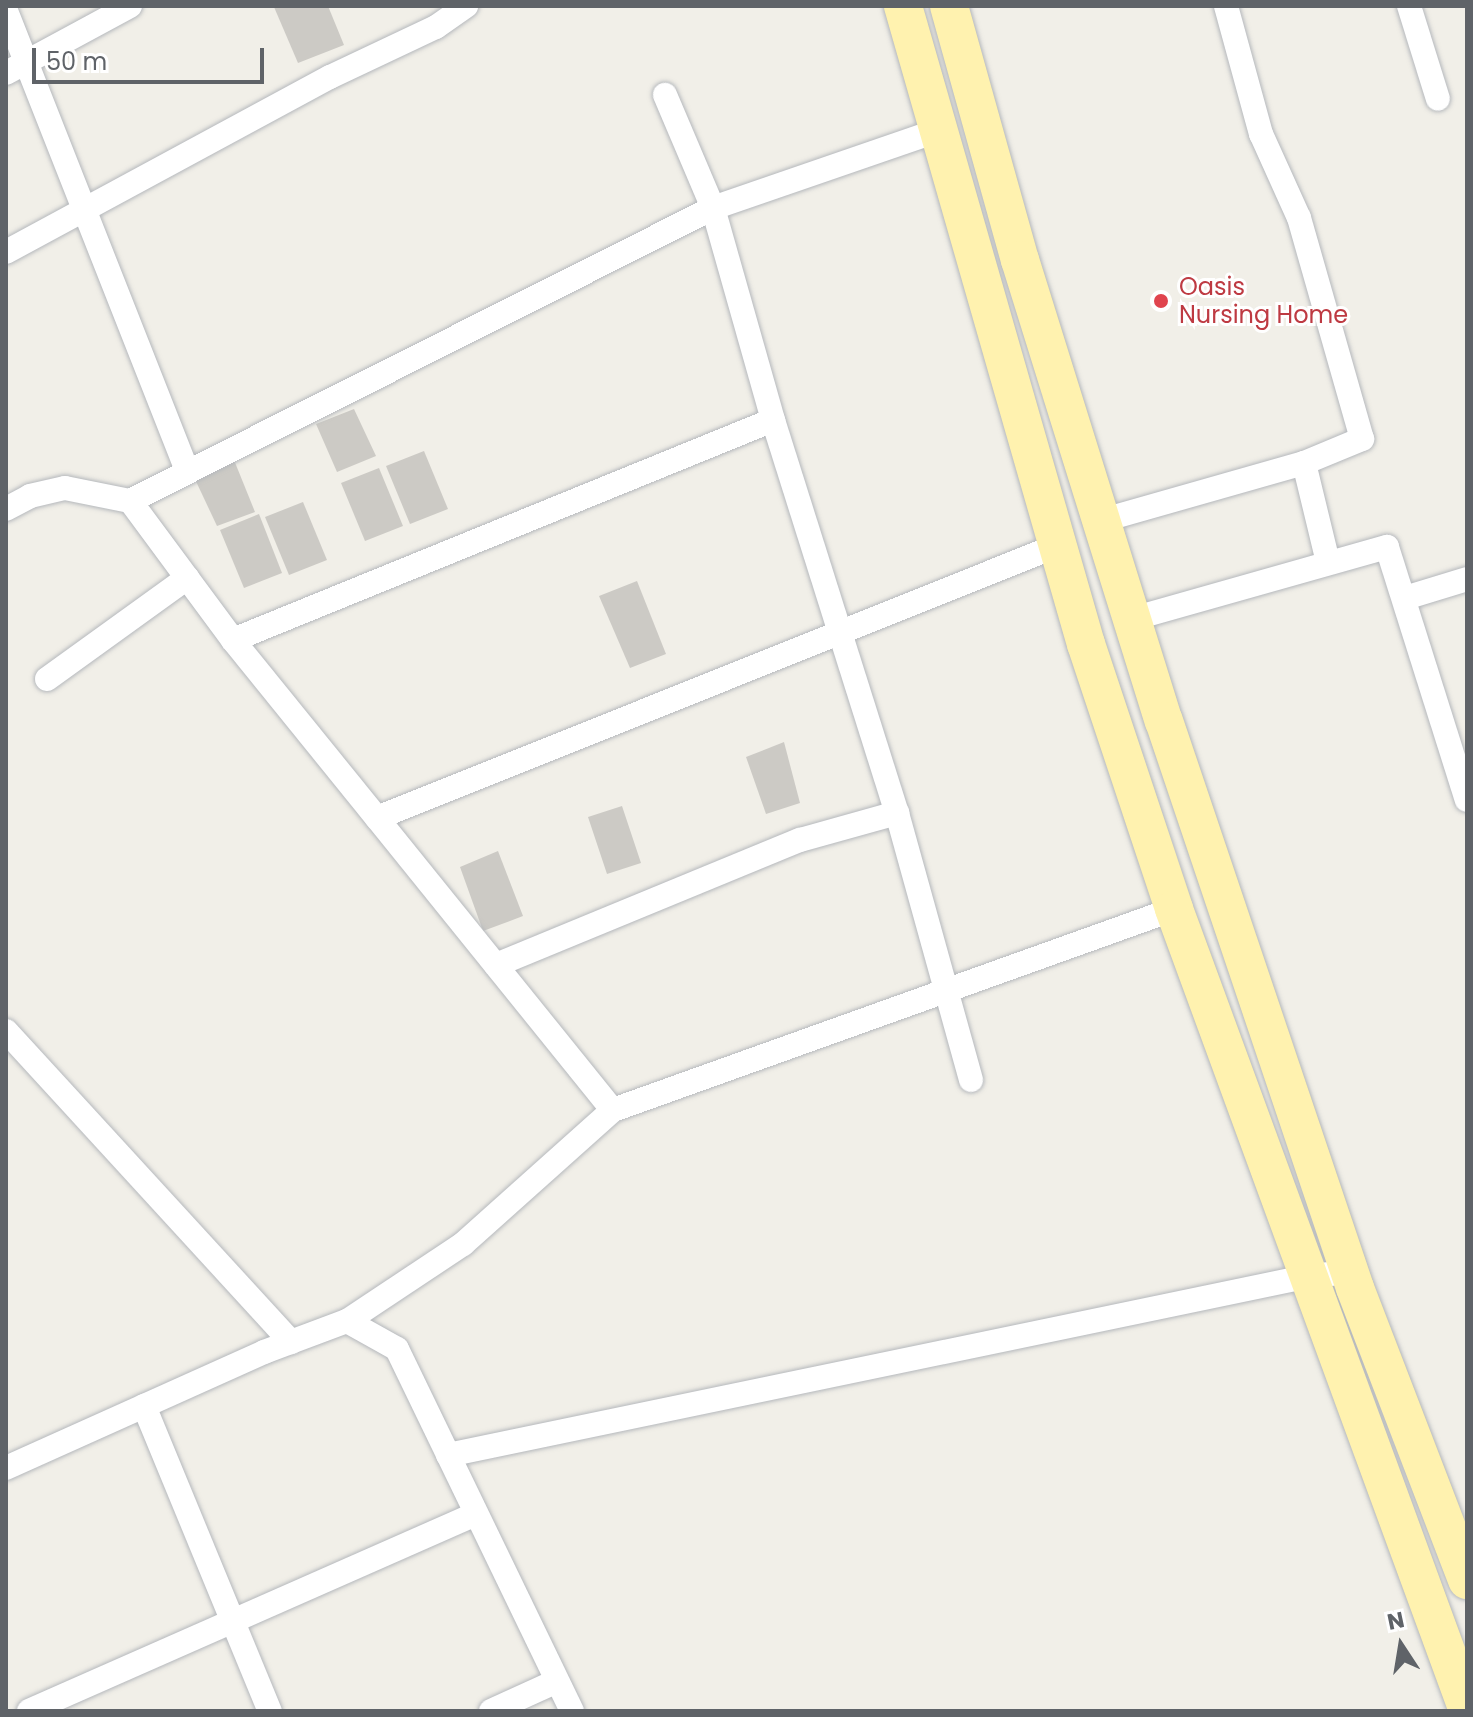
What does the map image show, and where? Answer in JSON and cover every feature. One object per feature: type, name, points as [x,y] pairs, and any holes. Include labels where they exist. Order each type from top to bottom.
[{"type":"main road","points":[[903,6],[1056,546],[1174,909],[1467,1708]]},
{"type":"main road","points":[[949,6],[1100,521],[1132,619],[1350,1272],[1467,1580]]},
{"type":"street","points":[[17,68],[130,6]]},
{"type":"street","points":[[6,252],[330,77],[436,27],[466,6]]},
{"type":"street","points":[[1100,521],[1304,463],[1362,439],[1299,218],[1261,134],[1226,6]]},
{"type":"street","points":[[1409,6],[1438,99]]},
{"type":"street","points":[[6,11],[17,68],[85,209],[184,463]]},
{"type":"street","points":[[665,95],[713,208],[773,420],[897,813],[944,995],[971,1080]]},
{"type":"street","points":[[6,509],[30,496],[65,488],[130,501],[713,208],[940,130]]},
{"type":"street","points":[[233,640],[773,420]]},
{"type":"street","points":[[1304,463],[1328,562]]},
{"type":"street","points":[[130,501],[233,640],[613,1110]]},
{"type":"street","points":[[377,818],[1056,546]]},
{"type":"street","points":[[1132,619],[1387,547],[1462,767],[1467,800]]},
{"type":"street","points":[[47,679],[187,578]]},
{"type":"street","points":[[1405,598],[1467,579]]},
{"type":"street","points":[[496,965],[800,840],[897,813]]},
{"type":"street","points":[[6,1468],[291,1342],[347,1321],[463,1244],[613,1110],[944,995],[1174,909]]},
{"type":"street","points":[[6,1031],[291,1342]]},
{"type":"street","points":[[448,1455],[1310,1276],[1350,1272]]},
{"type":"street","points":[[347,1321],[397,1349],[572,1711]]},
{"type":"street","points":[[144,1406],[270,1711]]},
{"type":"street","points":[[29,1711],[476,1514]]},
{"type":"street","points":[[491,1711],[557,1681]]},
{"type":"building","points":[[328,6],[344,45],[298,63],[274,7]]},
{"type":"building","points":[[354,409],[376,456],[337,472],[316,424]]},
{"type":"building","points":[[424,451],[448,509],[410,524],[386,466]]},
{"type":"building","points":[[232,455],[255,512],[217,526],[193,475]]},
{"type":"building","points":[[379,468],[403,526],[365,541],[341,483]]},
{"type":"building","points":[[303,502],[327,560],[289,575],[265,517]]},
{"type":"building","points":[[259,514],[282,573],[244,588],[220,530]]},
{"type":"building","points":[[637,581],[666,654],[630,668],[599,596]]},
{"type":"building","points":[[784,742],[800,803],[766,814],[746,757]]},
{"type":"building","points":[[622,806],[641,863],[607,874],[588,817]]},
{"type":"building","points":[[498,851],[523,916],[483,931],[460,867]]},
{"type":"place","name":"Oasis Nursing Home","points":[[1161,301]]}]
